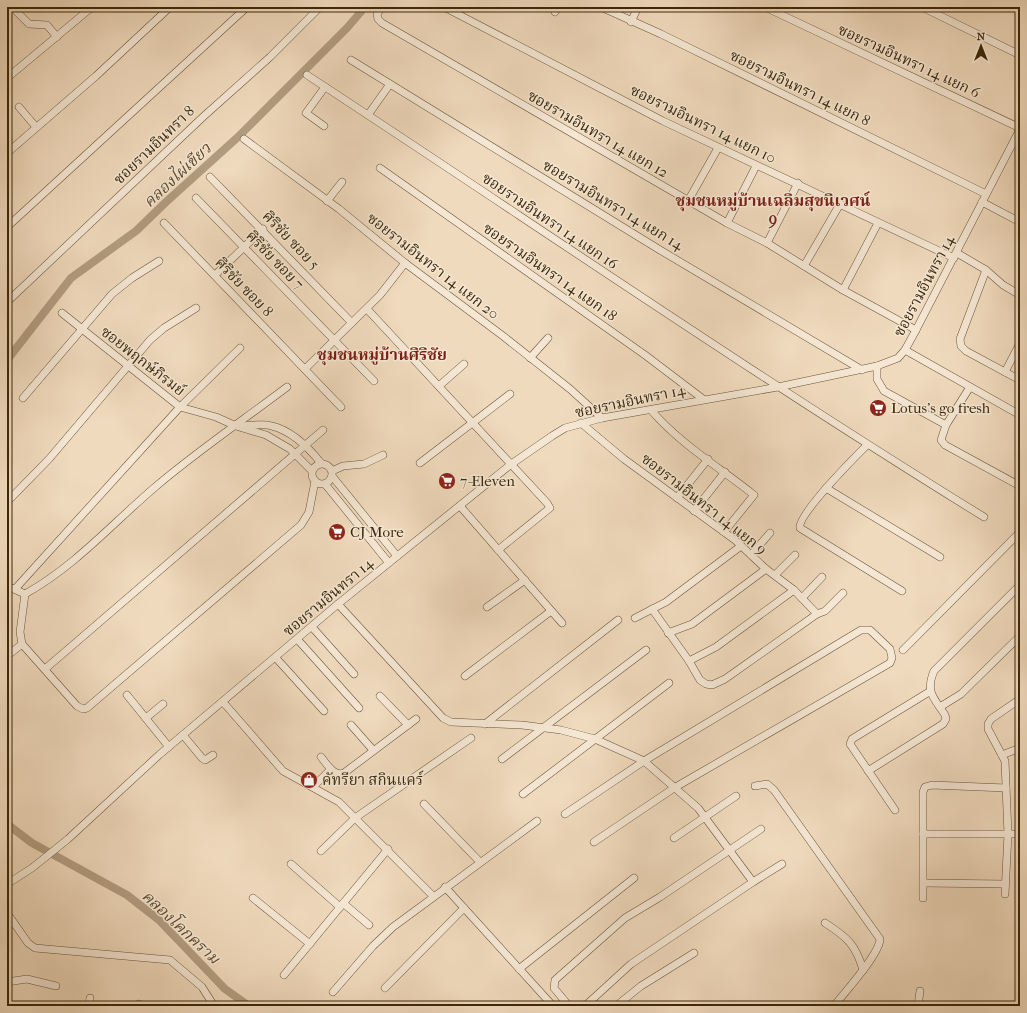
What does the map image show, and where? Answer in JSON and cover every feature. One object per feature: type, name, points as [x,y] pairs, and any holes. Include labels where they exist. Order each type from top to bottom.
[{"type":"street","points":[[12,7],[29,24],[47,26],[57,37]]},
{"type":"street","points":[[7,78],[92,7]]},
{"type":"street","points":[[7,153],[170,7]]},
{"type":"street","points":[[7,227],[247,7]]},
{"type":"street","name":"ซอยรามอินทรา 8","points":[[7,302],[204,116],[270,57],[320,7]]},
{"type":"street","name":"ซอยรามอินทรา 14 แยก 12","points":[[382,7],[377,14],[378,19],[392,30],[688,201],[727,223],[768,243],[843,290],[916,330]]},
{"type":"street","name":"ซอยรามอินทรา 14 แยก 10","points":[[444,7],[718,148],[756,166],[798,183],[825,199],[840,204],[878,223],[955,255],[986,270],[1003,285],[1020,295]]},
{"type":"street","name":"ซอยรามอินทรา 14 แยก 8","points":[[601,7],[631,22],[661,34],[986,194]]},
{"type":"street","points":[[631,22],[638,7]]},
{"type":"street","name":"ซอยรามอินทรา 14 แยก 6","points":[[765,7],[1020,129]]},
{"type":"street","points":[[922,7],[1020,55]]},
{"type":"street","name":"ซอยรามอินทรา 14 แยก 14","points":[[351,60],[660,250],[862,370]]},
{"type":"street","name":"ซอยรามอินทรา 14 แยก 16","points":[[308,75],[866,445],[984,517]]},
{"type":"street","points":[[368,115],[390,84]]},
{"type":"street","points":[[324,126],[306,113],[325,87]]},
{"type":"street","points":[[19,107],[36,127]]},
{"type":"street","name":"ซอยรามอินทรา 14","points":[[7,884],[43,860],[68,839],[169,747],[298,640],[338,604],[510,465],[552,436],[566,428],[602,418],[778,387],[862,370],[898,358],[905,350],[916,330],[1020,129]]},
{"type":"street","name":"ซอยรามอินทรา 14 แยก 20","points":[[244,139],[327,201],[405,263],[570,389],[602,418]]},
{"type":"street","points":[[688,201],[718,148]]},
{"type":"street","points":[[727,223],[756,166]]},
{"type":"street","name":"ซอยรามอินทรา 14 แยก 18","points":[[380,168],[645,355],[703,399]]},
{"type":"street","name":"ศิริชัย ซอย 5","points":[[210,177],[263,229],[352,323]]},
{"type":"street","points":[[327,201],[342,182]]},
{"type":"street","points":[[768,243],[798,183]]},
{"type":"street","name":"ศิริชัย ซอย 7","points":[[196,198],[374,381]]},
{"type":"street","points":[[982,202],[1020,222]]},
{"type":"street","points":[[804,266],[840,204]]},
{"type":"street","name":"ศิริชัย ซอย 8","points":[[164,223],[341,407]]},
{"type":"street","points":[[843,290],[878,223]]},
{"type":"street","points":[[215,275],[263,229]]},
{"type":"street","points":[[23,398],[112,294],[159,262]]},
{"type":"street","points":[[305,369],[367,309],[405,263]]},
{"type":"street","points":[[986,270],[960,339],[961,346],[966,351],[1020,380]]},
{"type":"street","points":[[7,502],[50,459],[150,340],[164,328],[196,308]]},
{"type":"street","points":[[367,309],[510,465],[543,498],[550,508],[498,550]]},
{"type":"street","name":"ซอยพฤกษ์ภิรมย์","points":[[62,313],[180,407],[216,417],[236,426],[266,435],[282,443],[295,453],[312,471]]},
{"type":"street","points":[[530,358],[548,338]]},
{"type":"street","points":[[1005,372],[1020,343]]},
{"type":"street","points":[[15,589],[180,407],[240,348]]},
{"type":"street","points":[[905,350],[1020,415]]},
{"type":"street","points":[[439,386],[464,364]]},
{"type":"street","points":[[877,366],[877,379],[884,391],[946,425]]},
{"type":"street","points":[[25,594],[52,578],[154,488],[208,444],[236,426],[286,387]]},
{"type":"street","points":[[970,387],[946,425],[941,436],[941,440],[945,444],[1020,486]]},
{"type":"street","points":[[420,463],[510,394]]},
{"type":"street","points":[[651,410],[668,429],[754,495],[724,532]]},
{"type":"street","name":"ซอยรามอินทรา 14 แยก 9","points":[[581,424],[694,511],[724,532],[766,569],[794,590],[817,614]]},
{"type":"street","name":"ซอยพฤกษ์ภิรมย์","points":[[236,426],[271,425],[284,431],[304,445],[321,463],[326,464],[332,474],[397,556]]},
{"type":"street","points":[[45,668],[323,430]]},
{"type":"street","points":[[866,445],[826,488],[800,520],[800,528],[902,591]]},
{"type":"street","points":[[314,481],[319,484],[325,484],[329,481],[332,474],[343,466],[364,464],[383,455]]},
{"type":"street","points":[[677,498],[708,460]]},
{"type":"street","points":[[25,594],[20,632],[22,644],[45,668],[77,706],[83,709],[91,706],[301,525],[309,512],[314,481],[312,471],[314,467],[321,463]]},
{"type":"street","points":[[694,511],[724,472]]},
{"type":"street","points":[[325,484],[389,563]]},
{"type":"street","points":[[826,488],[940,557]]},
{"type":"street","points":[[460,506],[562,623]]},
{"type":"street","points":[[903,650],[1020,532]]},
{"type":"street","points":[[751,555],[770,533]]},
{"type":"street","points":[[635,618],[666,602],[741,546]]},
{"type":"street","points":[[774,575],[795,555]]},
{"type":"street","points":[[668,633],[692,624],[766,569]]},
{"type":"street","points":[[802,598],[822,577]]},
{"type":"street","points":[[487,607],[525,580]]},
{"type":"street","points":[[868,772],[942,724],[946,719],[930,692],[930,679],[934,671],[1020,585]]},
{"type":"street","points":[[7,586],[25,594]]},
{"type":"street","points":[[689,661],[716,647],[794,590]]},
{"type":"street","points":[[652,609],[689,661],[700,680],[706,684],[712,685],[725,679],[817,614],[825,611],[843,593]]},
{"type":"street","points":[[338,604],[443,718],[451,722],[462,724],[544,727],[595,739],[639,759],[698,808],[753,882]]},
{"type":"street","points":[[465,676],[551,611]]},
{"type":"street","points":[[485,724],[618,620]]},
{"type":"street","points":[[312,627],[354,674]]},
{"type":"street","points":[[565,814],[639,759],[860,630],[870,630],[890,649],[892,658],[890,662],[674,788],[594,842]]},
{"type":"street","points":[[940,707],[961,694],[1020,636]]},
{"type":"street","points":[[298,640],[359,708]]},
{"type":"street","points":[[7,656],[22,644]]},
{"type":"street","points":[[502,760],[646,650]]},
{"type":"street","points":[[276,658],[324,711]]},
{"type":"street","points":[[524,794],[669,683]]},
{"type":"street","points":[[895,810],[851,748],[850,744],[852,740],[930,692]]},
{"type":"street","points":[[127,695],[169,747]]},
{"type":"street","points":[[380,696],[408,725]]},
{"type":"street","points":[[1005,894],[1008,834],[1005,761],[988,729],[988,724],[991,719],[1020,699]]},
{"type":"street","points":[[223,702],[283,771],[339,802],[388,849],[433,896]]},
{"type":"street","points":[[146,718],[163,704]]},
{"type":"street","points":[[320,757],[331,769],[340,775],[416,719]]},
{"type":"street","points":[[351,725],[373,750]]},
{"type":"street","points":[[183,736],[202,758],[206,760],[213,755]]},
{"type":"street","points":[[321,851],[355,818],[471,738]]},
{"type":"street","points":[[1002,755],[1020,748]]},
{"type":"street","points":[[313,787],[331,769]]},
{"type":"street","points":[[755,786],[768,784],[774,790],[880,939],[880,946],[834,1006]]},
{"type":"street","points":[[923,898],[923,792],[925,787],[932,785],[1006,788]]},
{"type":"street","points":[[674,838],[736,796]]},
{"type":"street","points":[[424,804],[479,861]]},
{"type":"street","points":[[333,992],[373,946],[393,927],[479,861],[536,821]]},
{"type":"street","points":[[569,1006],[553,986],[555,980],[624,918],[660,897],[761,829]]},
{"type":"street","points":[[923,834],[1020,834]]},
{"type":"street","points":[[284,975],[388,849]]},
{"type":"street","points":[[291,864],[368,925]]},
{"type":"street","points":[[584,1006],[631,964],[782,864]]},
{"type":"street","points":[[519,969],[634,878]]},
{"type":"street","points":[[924,883],[1005,884]]},
{"type":"street","points":[[445,887],[553,1006]]},
{"type":"street","points":[[252,898],[310,944]]},
{"type":"street","points":[[385,988],[464,908]]},
{"type":"street","points":[[7,913],[28,943],[35,948],[170,960],[202,986],[214,1006]]},
{"type":"street","points":[[825,923],[844,935],[851,943],[863,970]]},
{"type":"street","points":[[616,1006],[641,986],[694,953]]},
{"type":"street","points":[[7,982],[27,979],[56,986]]},
{"type":"street","points":[[918,1006],[920,991]]},
{"type":"street","points":[[88,1006],[90,998]]},
{"type":"waterway","name":"คลองไผ่เขียว","points":[[7,360],[71,278],[136,231],[238,137],[347,28],[365,7]]},
{"type":"waterway","name":"คลองโคกคราม","points":[[7,824],[32,843],[127,895],[159,920],[225,989],[249,1006]]},
{"type":"place","name":"Lotus's go fresh","points":[[878,408]]},
{"type":"place","name":"7-Eleven","points":[[447,481]]},
{"type":"place","name":"CJ More","points":[[337,532]]},
{"type":"place","name":"คัทรียา สกินแคร์","points":[[309,780]]},
{"type":"district","name":"ชุมชนหมู่บ้านเฉลิมสุขนิเวศน์ 9","points":[[773,209]]},
{"type":"district","name":"ชุมชนหมู่บ้านศิริชัย","points":[[382,354]]}]
